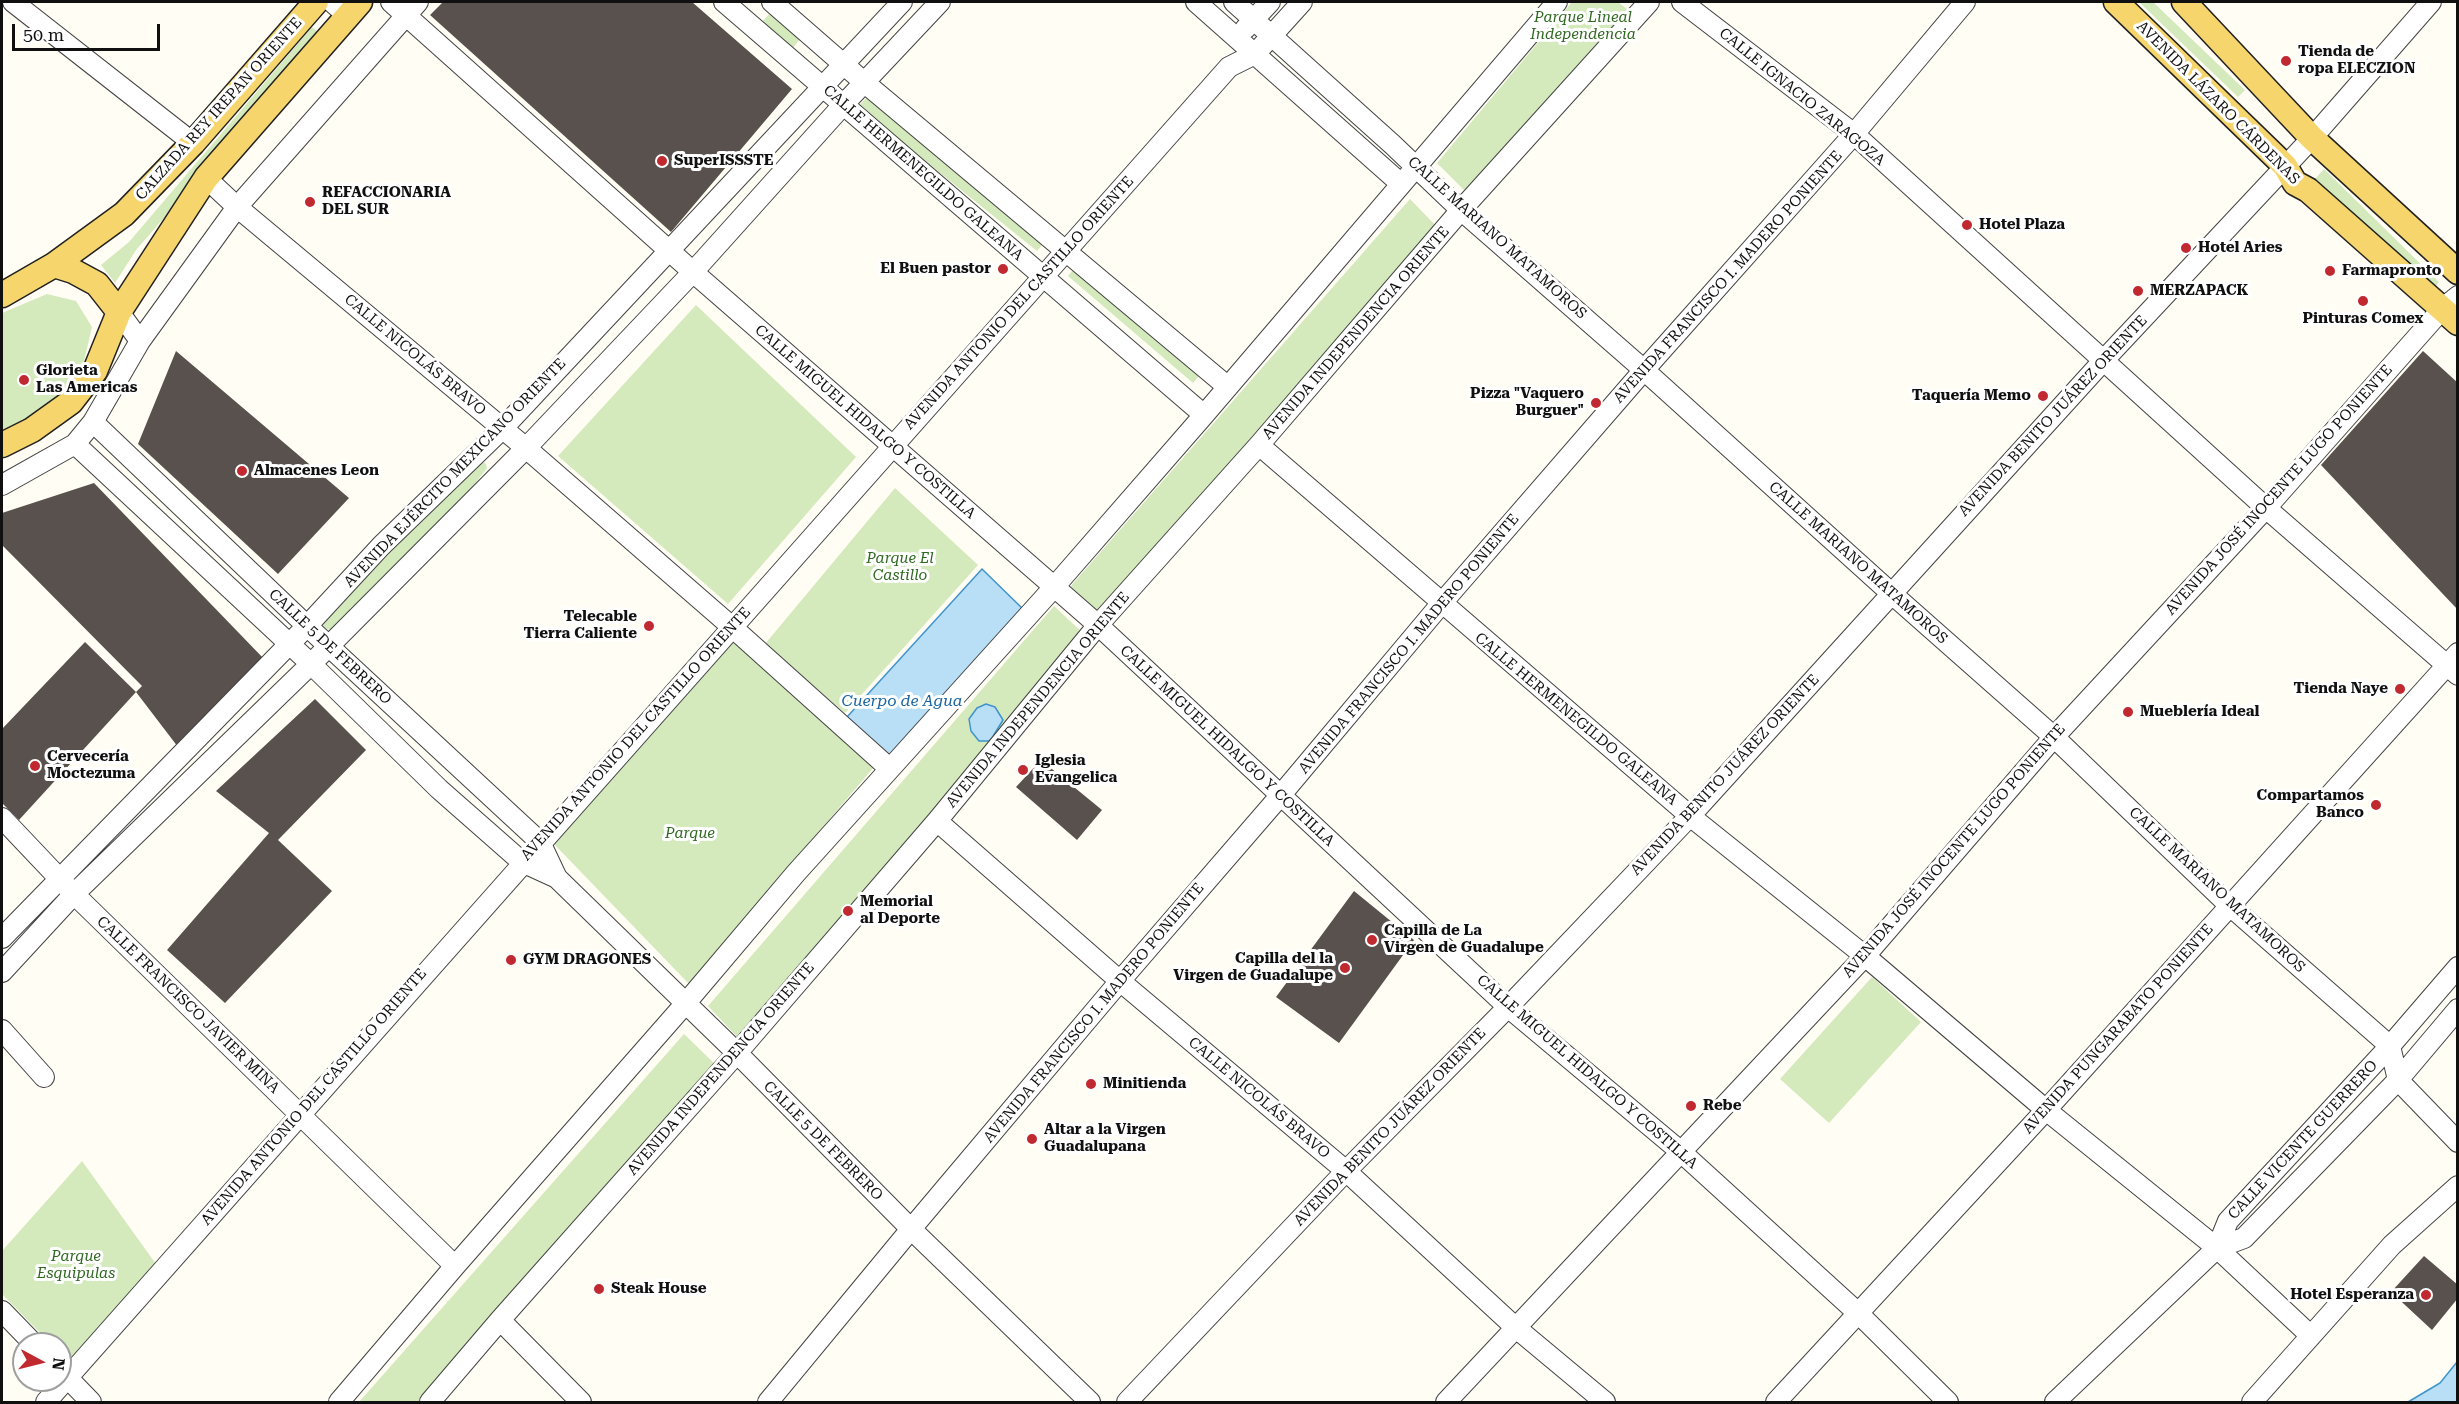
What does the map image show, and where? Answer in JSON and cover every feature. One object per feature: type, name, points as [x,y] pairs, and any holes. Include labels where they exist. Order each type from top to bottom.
[{"type":"main road","name":"CALZADA REY IREPAN ORIENTE","points":[[2,295],[54,265],[124,214],[193,142],[316,2]]},
{"type":"main road","name":"AVENIDA LÁZARO CÁRDENAS","points":[[2116,2],[2285,166],[2295,183],[2308,190],[2452,309]]},
{"type":"main road","points":[[2184,2],[2312,138],[2457,272]]},
{"type":"main road","points":[[2,445],[32,430],[71,402],[95,371],[119,312],[206,178],[347,6]]},
{"type":"main road","points":[[54,265],[74,271],[97,284],[119,312]]},
{"type":"street","points":[[13,2],[193,142]]},
{"type":"street","name":"CALLE MIGUEL HIDALGO Y COSTILLA","points":[[391,2],[412,8],[693,272],[1098,625],[1508,1007],[1680,1151],[1859,1314],[1948,1402]]},
{"type":"street","name":"CALLE HERMENEGILDO GALEANA","points":[[772,2],[1228,387]]},
{"type":"street","name":"AVENIDA EJÉRCITO MEXICANO ORIENTE","points":[[2,938],[307,626],[381,546],[503,428],[902,2]]},
{"type":"street","name":"AVENIDA EJÉRCITO MEXICANO ORIENTE","points":[[2,972],[74,894],[330,646],[526,448],[693,272],[843,105],[940,2]]},
{"type":"street","name":"CALLE MARIANO MATAMOROS","points":[[1196,2],[1400,183]]},
{"type":"street","name":"CALLE MARIANO MATAMOROS","points":[[1234,2],[1416,166],[1461,210],[1644,370],[2054,737],[2229,905],[2390,1046]]},
{"type":"street","name":"AVENIDA ANTONIO DEL CASTILLO ORIENTE","points":[[1229,67],[1237,38],[1270,2]]},
{"type":"street","name":"AVENIDA ANTONIO DEL CASTILLO ORIENTE","points":[[72,1364],[299,1114],[1229,67],[1255,54],[1302,2]]},
{"type":"street","points":[[339,1402],[796,873],[1204,415],[1557,2]]},
{"type":"street","name":"AVENIDA INDEPENDENCIA ORIENTE","points":[[430,1402],[737,1053],[937,821],[1098,625],[1259,445],[1461,210],[1649,2]]},
{"type":"street","name":"CALLE IGNACIO ZARAGOZA","points":[[1682,2],[1854,134],[2266,508],[2454,664]]},
{"type":"street","name":"AVENIDA FRANCISCO I. MADERO PONIENTE","points":[[768,1402],[1120,981],[1281,796],[1441,604],[1644,370],[1854,134],[1965,2]]},
{"type":"street","name":"AVENIDA BENITO JUÁREZ ORIENTE","points":[[1127,1402],[1346,1171],[1508,1007],[1689,816],[2103,361],[2312,138],[2431,2]]},
{"type":"street","name":"CALLE HERMENEGILDO GALEANA","points":[[734,5],[821,86],[1204,415]]},
{"type":"street","points":[[2,485],[75,444],[93,422],[140,341],[237,207],[412,8]]},
{"type":"street","name":"CALLE NICOLÁS BRAVO","points":[[206,178],[237,207],[503,428],[732,627],[889,768]]},
{"type":"street","name":"AVENIDA JOSÉ INOCENTE LUGO PONIENTE","points":[[1446,1402],[1865,956],[2054,737],[2452,309]]},
{"type":"street","points":[[119,312],[140,341]]},
{"type":"street","name":"CALLE 5 DE FEBRERO","points":[[93,422],[307,626],[540,842],[557,878]]},
{"type":"street","name":"CALLE 5 DE FEBRERO","points":[[75,444],[311,664],[439,789],[522,862],[557,878],[737,1053],[911,1229],[1090,1402]]},
{"type":"street","name":"CALLE HERMENEGILDO GALEANA","points":[[1259,445],[1689,816],[1865,956],[2046,1110],[2217,1248],[2311,1336]]},
{"type":"street","points":[[148,512],[168,493]]},
{"type":"street","name":"AVENIDA PUNGARABATO PONIENTE","points":[[1776,1402],[2046,1110],[2229,905],[2454,664]]},
{"type":"street","points":[[223,711],[243,730]]},
{"type":"street","name":"CALLE FRANCISCO JAVIER MINA","points":[[2,818],[74,894],[455,1266]]},
{"type":"street","name":"CALLE NICOLÁS BRAVO","points":[[937,821],[1120,981],[1346,1171],[1515,1327],[1605,1402]]},
{"type":"street","name":"CALLE VICENTE GUERRERO","points":[[2217,1248],[2228,1221],[2390,1046],[2457,967]]},
{"type":"street","name":"CALLE VICENTE GUERRERO","points":[[2217,1248],[2244,1238],[2398,1080],[2457,1008]]},
{"type":"street","points":[[2,1030],[44,1077]]},
{"type":"street","points":[[2390,1046],[2398,1080],[2457,1142]]},
{"type":"street","points":[[2252,1402],[2392,1245],[2457,1186]]},
{"type":"street","points":[[2055,1402],[2217,1248]]},
{"type":"street","points":[[2,1311],[22,1332]]},
{"type":"street","points":[[500,1320],[581,1402]]},
{"type":"street","points":[[72,1383],[91,1402]]},
{"type":"green space","name":"Parque Lineal Independencia","points":[[1572,2],[1618,2],[1631,12],[1468,194],[1437,163]]},
{"type":"green space","points":[[2139,2],[2153,2],[2245,90],[2238,97]]},
{"type":"green space","points":[[770,13],[800,39],[793,48],[762,22]]},
{"type":"green space","points":[[312,27],[322,36],[136,250],[115,283],[101,265],[129,242]]},
{"type":"green space","points":[[869,95],[1047,239],[1037,251],[858,107]]},
{"type":"green space","points":[[2324,169],[2439,282],[2430,294],[2314,180]]},
{"type":"green space","points":[[1410,199],[1438,228],[1100,613],[1069,588]]},
{"type":"green space","points":[[1077,265],[1200,375],[1193,383],[1068,276]]},
{"type":"green space","points":[[47,294],[76,301],[92,327],[84,361],[59,397],[19,427],[2,429],[2,313]]},
{"type":"green space","points":[[696,305],[856,457],[728,604],[558,456]]},
{"type":"green space","points":[[479,460],[486,464],[487,468],[453,512],[333,630],[321,624],[322,619]]},
{"type":"green space","name":"Parque El Castillo","points":[[895,488],[978,565],[845,713],[765,644]]},
{"type":"green space","points":[[1054,606],[1084,634],[741,1041],[708,1006]]},
{"type":"green space","name":"Parque","points":[[734,636],[874,767],[689,984],[553,843]]},
{"type":"green space","points":[[1872,977],[1921,1022],[1829,1123],[1780,1079]]},
{"type":"green space","points":[[684,1034],[716,1065],[418,1402],[359,1402]]},
{"type":"green space","name":"Parque Esquipulas","points":[[82,1161],[161,1271],[73,1366],[72,1332],[39,1332],[2,1294],[2,1251]]},
{"type":"water","name":"Cuerpo de Agua","points":[[982,569],[1024,610],[889,759],[847,717]]},
{"type":"water","points":[[986,704],[995,707],[1003,720],[989,741],[979,741],[971,731],[969,719],[977,708]]},
{"type":"water","points":[[2457,1362],[2457,1402],[2408,1402],[2440,1383]]},
{"type":"building","name":"SuperISSSTE","points":[[443,2],[692,2],[792,89],[671,232],[430,15]]},
{"type":"building","name":"Almacenes Leon","points":[[176,351],[349,498],[278,574],[138,444]]},
{"type":"building","points":[[2423,351],[2458,383],[2458,610],[2321,465]]},
{"type":"building","points":[[94,483],[265,660],[178,747],[136,692],[142,686],[2,545],[2,513]]},
{"type":"building","name":"Cervecería Moctezuma","points":[[85,642],[136,692],[19,820],[2,803],[2,729]]},
{"type":"building","points":[[315,699],[366,750],[278,840],[332,891],[225,1003],[167,950],[269,833],[216,791]]},
{"type":"building","points":[[1041,760],[1102,810],[1077,840],[1016,787]]},
{"type":"building","name":"Capilla del la Virgen de Guadalupe","points":[[1354,891],[1414,940],[1339,1043],[1276,997]]},
{"type":"building","name":"Hotel Esperanza","points":[[2424,1256],[2458,1285],[2458,1298],[2432,1330],[2391,1292]]},
{"type":"place","name":"Tienda de ropa ELECZION","points":[[2286,61]]},
{"type":"place","name":"SuperISSSTE","points":[[662,161]]},
{"type":"place","name":"REFACCIONARIA DEL SUR","points":[[310,202]]},
{"type":"place","name":"Hotel Plaza","points":[[1967,225]]},
{"type":"place","name":"Hotel Aries","points":[[2186,248]]},
{"type":"place","name":"El Buen pastor","points":[[1003,269]]},
{"type":"place","name":"Farmapronto","points":[[2330,271]]},
{"type":"place","name":"MERZAPACK","points":[[2138,291]]},
{"type":"place","name":"Pinturas Comex","points":[[2363,301]]},
{"type":"place","name":"Glorieta Las Americas","points":[[24,380]]},
{"type":"place","name":"Taquería Memo","points":[[2043,396]]},
{"type":"place","name":"Pizza \"Vaquero Burguer\"","points":[[1596,403]]},
{"type":"place","name":"Almacenes Leon","points":[[242,471]]},
{"type":"place","name":"Telecable Tierra Caliente","points":[[649,626]]},
{"type":"place","name":"Tienda Naye","points":[[2400,689]]},
{"type":"place","name":"Mueblería Ideal","points":[[2128,712]]},
{"type":"place","name":"Cervecería Moctezuma","points":[[35,766]]},
{"type":"place","name":"Iglesia Evangelica","points":[[1023,770]]},
{"type":"place","name":"Compartamos Banco","points":[[2376,805]]},
{"type":"place","name":"Memorial al Deporte","points":[[848,911]]},
{"type":"place","name":"Capilla de La Virgen de Guadalupe","points":[[1372,940]]},
{"type":"place","name":"GYM DRAGONES","points":[[511,960]]},
{"type":"place","name":"Capilla del la Virgen de Guadalupe","points":[[1345,968]]},
{"type":"place","name":"Minitienda","points":[[1091,1084]]},
{"type":"place","name":"Rebe","points":[[1691,1106]]},
{"type":"place","name":"Altar a la Virgen Guadalupana","points":[[1032,1139]]},
{"type":"place","name":"Steak House","points":[[599,1289]]},
{"type":"place","name":"Hotel Esperanza","points":[[2426,1295]]}]
